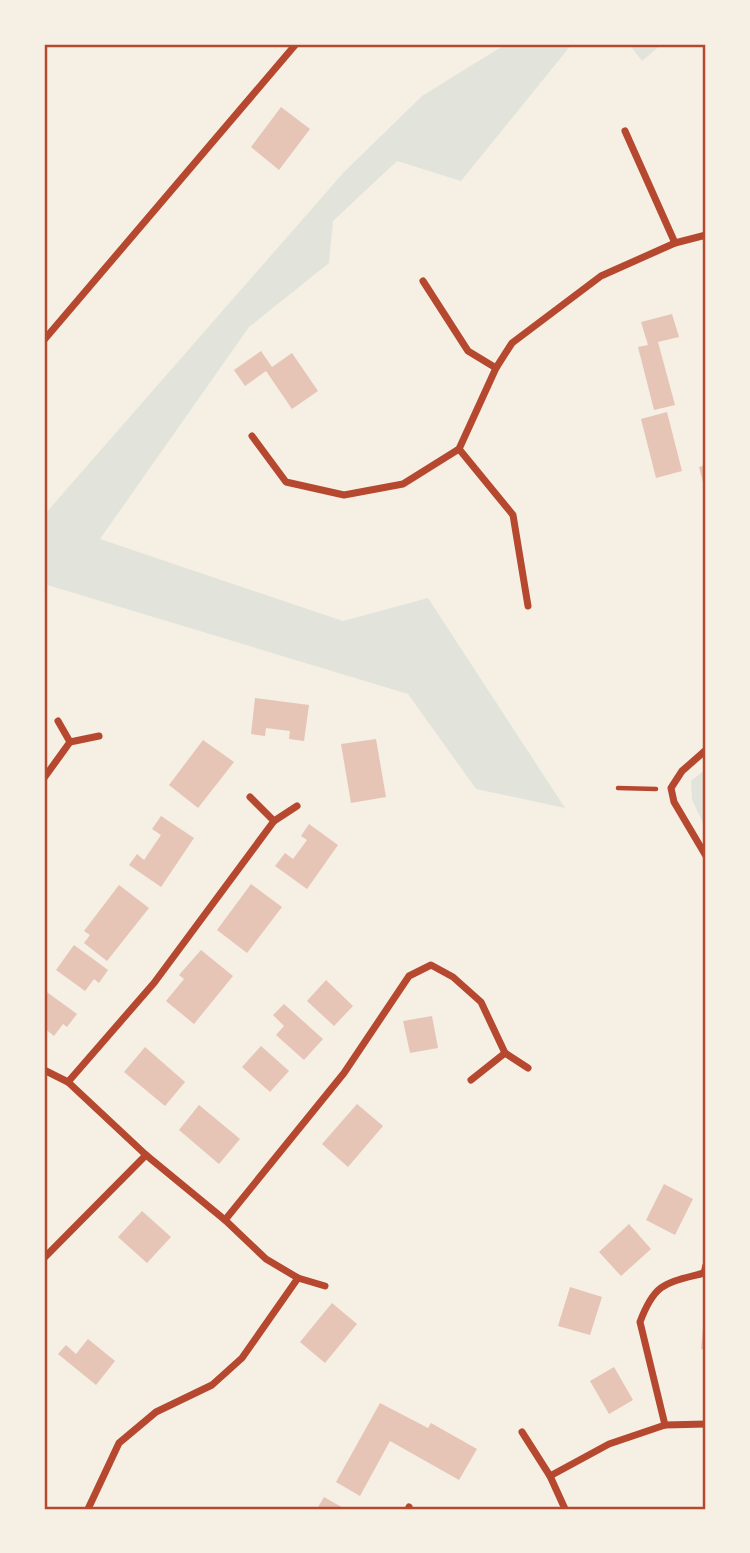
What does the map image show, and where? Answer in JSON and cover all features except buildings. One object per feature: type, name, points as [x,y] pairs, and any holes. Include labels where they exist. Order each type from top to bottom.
[{"type":"street","points":[[44,341],[296,44]]},
{"type":"street","points":[[625,131],[674,243]]},
{"type":"street","points":[[252,436],[286,482],[344,495],[403,484],[459,449],[496,368],[512,343],[601,276],[674,243],[706,234]]},
{"type":"street","points":[[423,281],[468,352],[496,368]]},
{"type":"street","points":[[459,449],[513,515],[528,606]]},
{"type":"street","points":[[58,721],[70,741]]},
{"type":"street","points":[[44,778],[70,741],[99,736]]},
{"type":"street","points":[[706,750],[682,771],[671,788],[674,802],[706,856]]},
{"type":"street","points":[[250,797],[274,821]]},
{"type":"street","points":[[68,1082],[153,983],[274,821],[297,806]]},
{"type":"street","points":[[225,1220],[344,1073],[409,976],[431,965],[453,976],[481,1002],[505,1053],[528,1068]]},
{"type":"street","points":[[471,1080],[505,1053]]},
{"type":"street","points":[[44,1070],[68,1082],[146,1155],[225,1220],[266,1259],[298,1278],[325,1286]]},
{"type":"street","points":[[44,1258],[146,1155]]},
{"type":"street","points":[[665,1425],[640,1322],[646,1307],[662,1284],[704,1273],[706,1265]]},
{"type":"street","points":[[88,1509],[119,1443],[156,1412],[212,1385],[242,1359],[298,1278]]},
{"type":"street","points":[[550,1476],[609,1444],[665,1425],[706,1424]]},
{"type":"street","points":[[522,1432],[550,1476],[565,1509]]},
{"type":"path","points":[[618,788],[671,788]]},
{"type":"shaded area","points":[[506,44],[572,44],[461,181],[397,161],[333,221],[329,263],[249,327],[100,539],[343,621],[428,598],[565,808],[476,789],[408,694],[44,584],[44,515],[344,172],[422,96]]},
{"type":"shaded area","points":[[629,44],[662,44],[642,61]]},
{"type":"shaded area","points":[[706,769],[706,829],[692,800],[691,781]]}]
